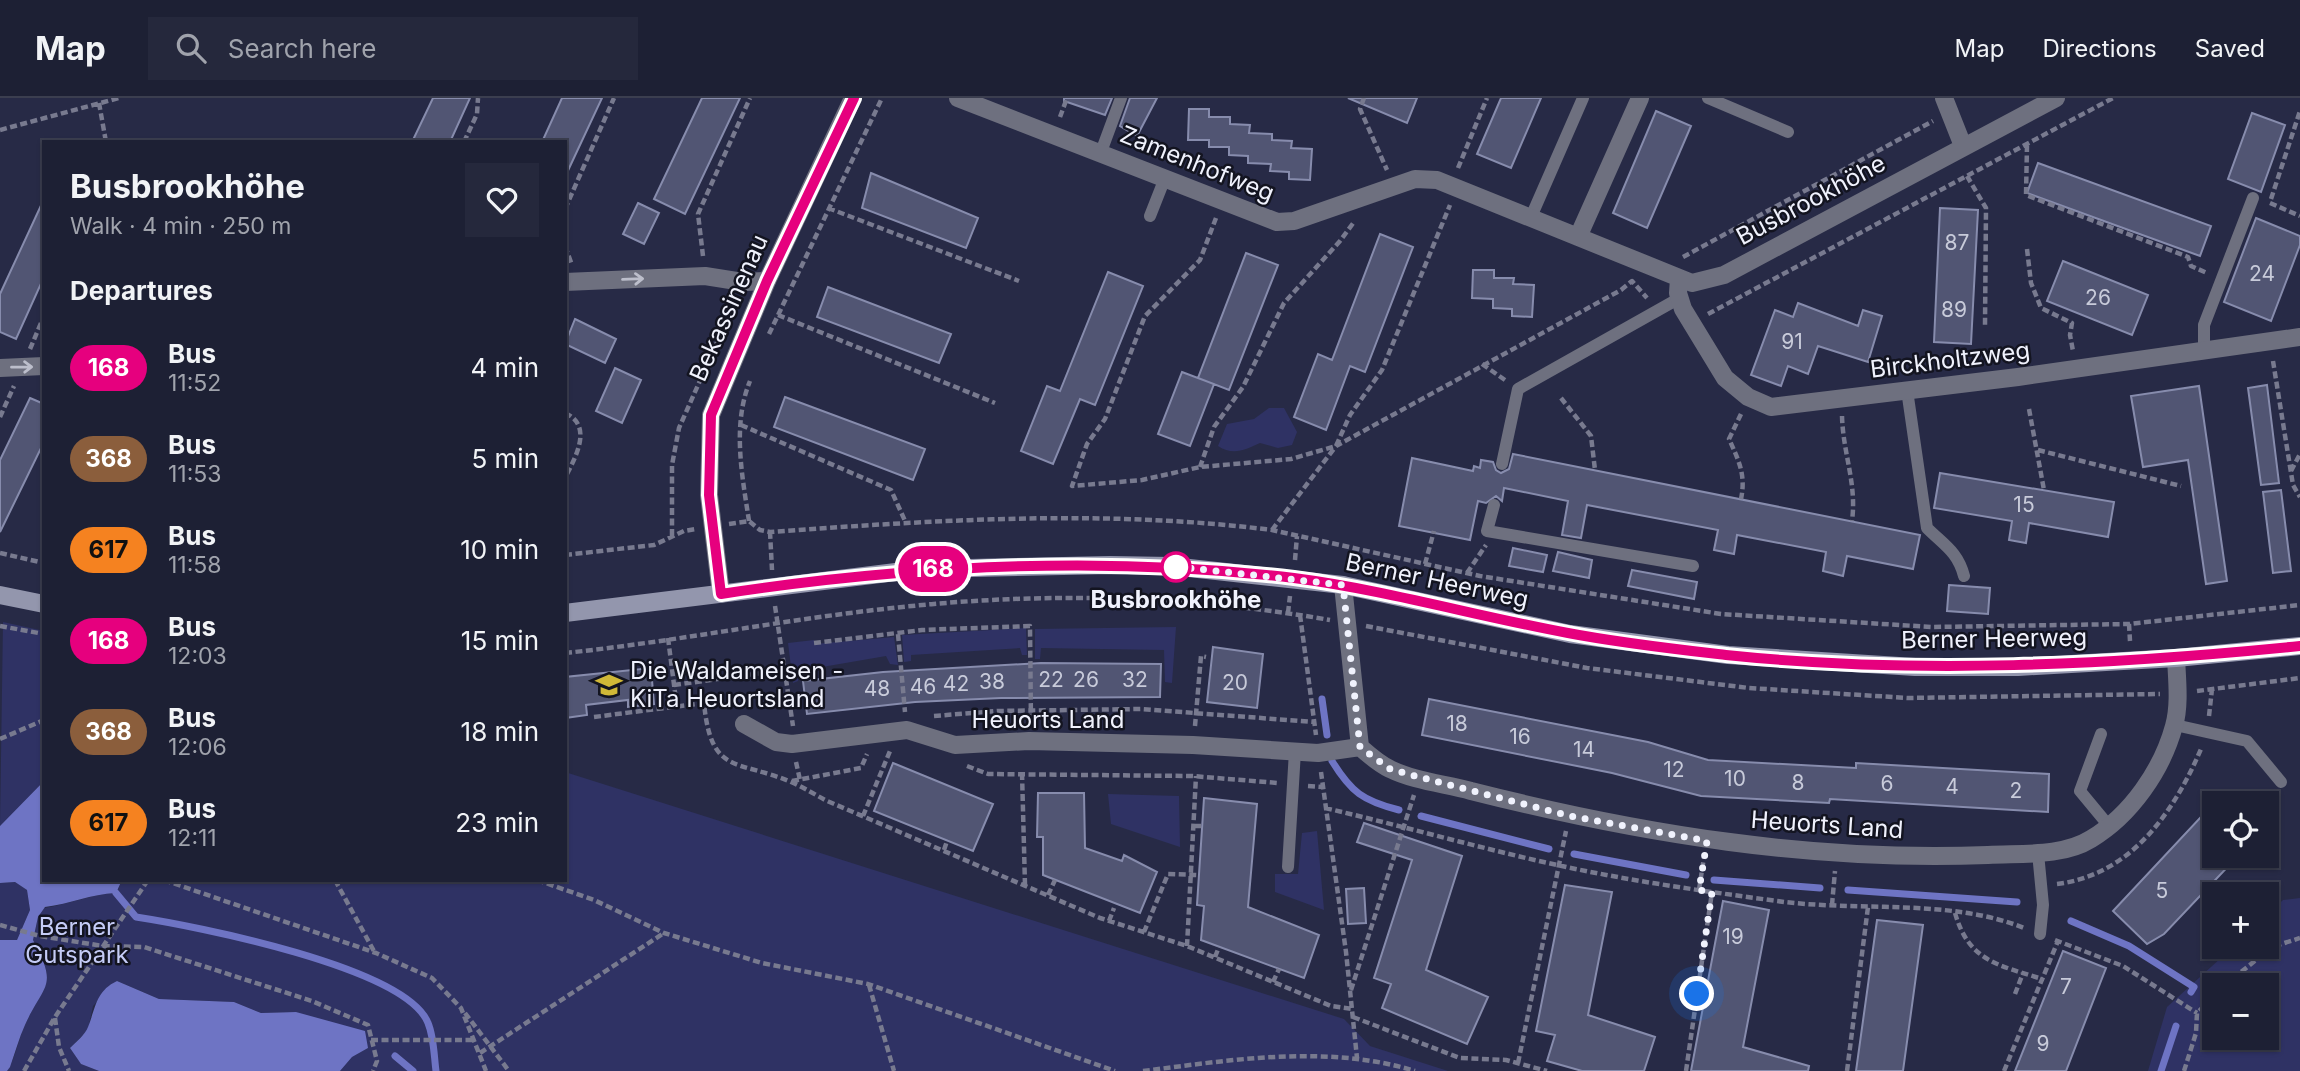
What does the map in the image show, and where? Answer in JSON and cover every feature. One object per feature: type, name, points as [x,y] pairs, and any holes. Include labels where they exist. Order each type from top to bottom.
[{"type":"main road","name":"Berner Heerweg","points":[[567,613],[920,569],[1171,566],[1343,585],[1570,634],[1728,655],[1928,667],[2018,667],[2176,658],[2300,646]]},
{"type":"main road","points":[[0,595],[42,604]]},
{"type":"street","name":"Bekassinenau","points":[[721,594],[709,495],[711,415],[767,281],[853,98]]},
{"type":"street","name":"Zamenhofweg","points":[[958,98],[1277,222],[1294,221],[1415,179],[1437,180],[1678,279]]},
{"type":"street","points":[[1578,237],[1640,98]]},
{"type":"street","name":"Busbrookhöhe","points":[[1678,279],[1700,282],[1724,275],[2056,98]]},
{"type":"street","points":[[1945,105],[1963,146]]},
{"type":"street","points":[[570,276],[705,276],[743,282],[767,281]]},
{"type":"street","points":[[1678,279],[1678,299]]},
{"type":"street","name":"Birckholtzweg","points":[[1678,299],[1725,378],[1748,397],[1771,407],[2076,369],[2300,337]]},
{"type":"street","points":[[0,368],[42,366]]},
{"type":"street","points":[[1343,585],[1360,747]]},
{"type":"street","name":"Heuorts Land","points":[[744,724],[776,742],[792,744],[907,730],[955,745],[1029,741],[1193,745],[1318,753],[1360,747],[1390,769],[1419,777],[1570,816],[1707,841],[1836,853],[1931,857],[2038,853],[2068,849],[2091,839],[2109,826],[2137,798],[2158,768],[2175,725],[2176,658]]},
{"type":"lane","points":[[1101,152],[1121,98]]},
{"type":"lane","points":[[1531,217],[1583,98]]},
{"type":"lane","points":[[1708,98],[1788,132]]},
{"type":"lane","points":[[1150,216],[1166,178]]},
{"type":"lane","points":[[2204,351],[2203,325],[2253,198]]},
{"type":"lane","points":[[1502,464],[1518,388],[1678,299]]},
{"type":"lane","points":[[1906,390],[1927,528],[1952,548],[1961,562],[1964,576]]},
{"type":"lane","points":[[1494,505],[1488,531],[1693,566]]},
{"type":"lane","points":[[2175,725],[2247,741],[2281,782]]},
{"type":"lane","points":[[2101,734],[2080,791],[2109,826]]},
{"type":"lane","points":[[1288,867],[1295,751]]},
{"type":"lane","points":[[2038,853],[2043,905],[2039,934]]},
{"type":"path","points":[[0,130],[119,98]]},
{"type":"path","points":[[465,140],[477,114],[478,98]]},
{"type":"path","points":[[567,204],[614,98]]},
{"type":"path","points":[[704,264],[698,214],[750,98]]},
{"type":"path","points":[[766,341],[882,98]]},
{"type":"path","points":[[1364,98],[1360,109],[1395,187]]},
{"type":"path","points":[[1272,530],[1336,446],[1350,415],[1382,370],[1487,98]]},
{"type":"path","points":[[1692,322],[2113,98]]},
{"type":"path","points":[[99,103],[106,140]]},
{"type":"path","points":[[1658,271],[1945,105]]},
{"type":"path","points":[[2270,203],[2300,111]]},
{"type":"path","points":[[2027,145],[2026,195],[2188,257],[2191,266],[2221,279]]},
{"type":"path","points":[[1966,176],[1986,208],[1985,325]]},
{"type":"path","points":[[1200,467],[1213,427],[1243,387],[1284,303],[1340,241],[1373,194]]},
{"type":"path","points":[[2253,198],[2300,216]]},
{"type":"path","points":[[1223,201],[1200,260],[1145,316],[1105,419],[1087,444],[1072,486],[1142,480],[1200,467],[1291,459],[1336,446],[1621,290],[1632,281],[1656,309]]},
{"type":"path","points":[[828,208],[1019,281]]},
{"type":"path","points":[[2027,250],[2031,284],[2041,308],[2072,323],[2070,335],[2076,369]]},
{"type":"path","points":[[567,258],[570,276]]},
{"type":"path","points":[[778,315],[995,402]]},
{"type":"path","points":[[0,417],[42,321]]},
{"type":"path","points":[[2272,358],[2291,471],[2300,497]]},
{"type":"path","points":[[1482,364],[1518,388]]},
{"type":"path","points":[[753,373],[742,407],[740,458],[749,521],[760,530],[770,532],[906,523],[1152,520],[1272,530],[1467,573],[1721,614],[1932,628],[2129,624],[2300,605]]},
{"type":"path","points":[[1561,397],[1591,436],[1595,470]]},
{"type":"path","points":[[2029,409],[2044,490]]},
{"type":"path","points":[[567,414],[573,416],[581,431],[582,443],[567,474]]},
{"type":"path","points":[[1741,414],[1731,428],[1729,439],[1741,464],[1745,481],[1741,499]]},
{"type":"path","points":[[1842,415],[1843,443],[1855,490],[1852,521]]},
{"type":"path","points":[[741,425],[891,490],[906,523]]},
{"type":"path","points":[[2038,450],[2181,486]]},
{"type":"path","points":[[2291,471],[2300,454]]},
{"type":"path","points":[[738,523],[749,521]]},
{"type":"path","points":[[567,555],[654,545],[684,531]]},
{"type":"path","points":[[1425,564],[1434,531]]},
{"type":"path","points":[[1467,573],[1485,547]]},
{"type":"path","points":[[0,553],[42,563]]},
{"type":"path","points":[[567,653],[911,606],[985,601],[1108,598],[1187,602],[1338,621]]},
{"type":"path","points":[[1300,615],[1357,1058]]},
{"type":"path","points":[[777,625],[794,731]]},
{"type":"path","points":[[0,626],[42,635]]},
{"type":"path","points":[[814,643],[898,634],[1030,626],[1032,710],[1029,772]]},
{"type":"path","points":[[880,749],[909,744],[898,634]]},
{"type":"path","points":[[668,638],[677,708]]},
{"type":"path","points":[[1187,946],[1194,826],[1193,745],[1201,656],[1206,657]]},
{"type":"path","points":[[674,684],[784,670]]},
{"type":"path","points":[[2193,692],[2300,678]]},
{"type":"path","points":[[594,717],[704,703],[706,727],[722,758],[738,766],[791,782],[863,816],[1109,921],[1187,946],[1331,1006],[1352,1009]]},
{"type":"path","points":[[932,716],[1032,710],[1141,709],[1314,722]]},
{"type":"path","points":[[0,739],[42,721]]},
{"type":"path","points":[[863,816],[891,747]]},
{"type":"path","points":[[791,782],[861,768],[869,750]]},
{"type":"path","points":[[963,764],[988,774],[1029,772],[1194,776],[1323,787]]},
{"type":"path","points":[[1022,773],[1025,885]]},
{"type":"path","points":[[1350,992],[1419,777]]},
{"type":"path","points":[[1325,808],[1557,865],[1699,890],[1832,905],[1955,913],[2004,920],[2123,966],[2197,1013]]},
{"type":"path","points":[[1023,816],[1033,816]]},
{"type":"path","points":[[1518,1063],[1557,865],[1570,816]]},
{"type":"path","points":[[899,831],[903,823]]},
{"type":"path","points":[[1194,826],[1202,826]]},
{"type":"path","points":[[944,850],[947,841]]},
{"type":"path","points":[[1699,890],[1707,841]]},
{"type":"path","points":[[1832,905],[1836,853]]},
{"type":"path","points":[[1144,932],[1168,874],[1199,875]]},
{"type":"path","points":[[1048,895],[1055,880]]},
{"type":"path","points":[[24,1071],[55,1017],[147,882]]},
{"type":"path","points":[[170,882],[376,953],[432,978],[461,1008],[509,1071]]},
{"type":"path","points":[[336,882],[376,953]]},
{"type":"path","points":[[543,882],[594,900],[664,933],[762,963],[869,984],[1115,1071]]},
{"type":"path","points":[[1686,1071],[1712,892]]},
{"type":"path","points":[[1847,1071],[1868,907]]},
{"type":"path","points":[[1109,921],[1114,908]]},
{"type":"path","points":[[1955,913],[1966,942],[1974,951],[2042,979]]},
{"type":"path","points":[[0,925],[40,936],[103,946],[145,947],[312,1002],[368,1025],[377,1061],[373,1071]]},
{"type":"path","points":[[480,1053],[664,933]]},
{"type":"path","points":[[2240,973],[2272,947],[2300,938]]},
{"type":"path","points":[[2004,1071],[2058,941]]},
{"type":"path","points":[[1215,957],[1219,947]]},
{"type":"path","points":[[1273,982],[1279,969]]},
{"type":"path","points":[[2015,994],[2023,973]]},
{"type":"path","points":[[869,984],[894,1071]]},
{"type":"path","points":[[461,1008],[486,1071]]},
{"type":"path","points":[[2184,1071],[2196,1033],[2197,1013],[2202,1008]]},
{"type":"path","points":[[55,1017],[59,1046],[69,1071]]},
{"type":"path","points":[[1353,1017],[1460,1058],[1518,1063],[1547,1071]]},
{"type":"path","points":[[371,1040],[475,1040]]},
{"type":"path","points":[[1143,1071],[1229,1061],[1357,1058],[1415,1071]]},
{"type":"green space","points":[[1269,408],[1284,408],[1297,432],[1292,445],[1278,448],[1260,443],[1234,451],[1218,446],[1227,424],[1254,419]]},
{"type":"green space","points":[[3,622],[42,631],[42,783],[0,826]]},
{"type":"green space","points":[[1176,627],[1172,683],[1165,682],[1164,650],[1041,648],[1040,659],[1035,659],[1035,629]]},
{"type":"green space","points":[[1026,628],[1027,655],[1022,655],[1020,648],[911,655],[911,661],[904,662],[902,635]]},
{"type":"green space","points":[[894,637],[898,665],[890,664],[886,656],[799,671],[798,681],[793,683],[788,643],[814,640],[815,644]]},
{"type":"green space","points":[[567,773],[1344,1019],[1370,1046],[1448,1071],[340,1071],[352,1057],[368,1048],[296,1012],[261,1013],[234,1002],[159,999],[117,981],[93,1006],[88,1030],[70,1048],[81,1064],[99,1071],[7,1071],[25,1025],[46,984],[45,967],[33,940],[38,917],[44,908],[116,893],[121,882],[567,882]]},
{"type":"green space","points":[[1108,794],[1179,796],[1180,847],[1111,824]]},
{"type":"green space","points":[[1317,831],[1324,910],[1275,892],[1275,874],[1298,874],[1302,833]]},
{"type":"green space","name":"Berner Gutspark","points":[[15,882],[27,890],[30,910],[17,940],[0,940],[0,883]]},
{"type":"green space","points":[[2300,898],[2300,1071],[2148,1071],[2167,1007],[2202,975],[2202,1050],[2279,1050],[2279,973],[2204,973],[2220,959],[2279,959],[2279,904],[2283,900]]},
{"type":"water","points":[[42,783],[42,882],[121,882],[116,893],[45,907],[38,917],[33,940],[45,968],[46,985],[25,1025],[7,1071],[0,1071],[0,940],[17,940],[30,910],[27,890],[15,882],[0,883],[0,826]]},
{"type":"water","points":[[117,981],[159,999],[234,1002],[261,1013],[296,1012],[365,1031],[368,1048],[352,1057],[340,1071],[99,1071],[81,1064],[70,1048],[87,1030],[101,995]]},
{"type":"building","points":[[433,98],[470,98],[451,140],[413,140]]},
{"type":"building","points":[[562,98],[602,98],[567,173],[567,140],[543,140]]},
{"type":"building","points":[[702,98],[740,98],[685,214],[654,199]]},
{"type":"building","points":[[1064,98],[1112,98],[1105,115],[1064,101]]},
{"type":"building","points":[[1130,98],[1157,98],[1137,136],[1120,126]]},
{"type":"building","points":[[1348,98],[1417,98],[1407,123]]},
{"type":"building","points":[[1501,98],[1541,98],[1511,168],[1477,154]]},
{"type":"building","points":[[1189,109],[1209,109],[1209,117],[1230,117],[1230,124],[1250,125],[1249,133],[1272,134],[1272,140],[1292,141],[1291,148],[1312,149],[1310,180],[1289,179],[1289,172],[1270,171],[1271,164],[1248,163],[1248,156],[1229,155],[1229,147],[1209,147],[1209,140],[1188,140]]},
{"type":"building","points":[[1656,111],[1691,126],[1647,228],[1613,213]]},
{"type":"building","points":[[2252,113],[2285,125],[2261,192],[2228,179]]},
{"type":"building","points":[[2038,163],[2211,226],[2200,256],[2027,193]]},
{"type":"building","points":[[871,173],[978,218],[966,248],[862,208]]},
{"type":"building","points":[[42,203],[42,281],[16,339],[0,332],[0,294]]},
{"type":"building","points":[[638,203],[659,213],[644,244],[623,234]]},
{"type":"building","points":[[1940,208],[1978,210],[1971,344],[1934,342]]},
{"type":"building","points":[[2256,218],[2300,236],[2300,245],[2271,321],[2224,302]]},
{"type":"building","points":[[1380,234],[1413,247],[1365,372],[1350,366],[1326,430],[1294,417],[1318,354],[1332,360]]},
{"type":"building","points":[[1246,253],[1278,265],[1229,390],[1198,378]]},
{"type":"building","points":[[2063,261],[2148,295],[2132,335],[2047,301]]},
{"type":"building","points":[[1473,270],[1494,270],[1494,278],[1514,278],[1513,284],[1534,285],[1532,317],[1512,316],[1512,309],[1493,308],[1493,299],[1472,298]]},
{"type":"building","points":[[1108,272],[1143,286],[1095,405],[1080,399],[1053,464],[1021,451],[1047,386],[1060,391]]},
{"type":"building","points":[[828,287],[951,334],[939,363],[817,317]]},
{"type":"building","points":[[1798,303],[1858,326],[1863,310],[1882,316],[1868,362],[1818,346],[1808,374],[1788,366],[1781,386],[1751,375],[1775,310],[1793,317]]},
{"type":"building","points":[[575,319],[616,339],[605,363],[567,345]]},
{"type":"building","points":[[615,368],[641,380],[622,423],[596,411]]},
{"type":"building","points":[[1182,372],[1214,384],[1190,446],[1158,434]]},
{"type":"building","points":[[2267,385],[2279,483],[2261,485],[2248,388]]},
{"type":"building","points":[[2199,386],[2227,581],[2206,584],[2188,460],[2143,467],[2131,396]]},
{"type":"building","points":[[785,397],[925,449],[913,480],[774,427]]},
{"type":"building","points":[[30,398],[42,403],[42,446],[0,532],[0,460]]},
{"type":"building","points":[[1513,454],[1920,535],[1913,569],[1847,556],[1843,576],[1823,571],[1826,552],[1737,535],[1734,554],[1714,550],[1718,530],[1587,505],[1581,538],[1562,535],[1568,501],[1504,488],[1502,501],[1496,496],[1486,503],[1478,501],[1470,540],[1399,526],[1412,458],[1473,471],[1474,466],[1480,468],[1481,460],[1493,462],[1496,470],[1501,473],[1509,469]]},
{"type":"building","points":[[1940,473],[2114,502],[2108,537],[2029,523],[2026,543],[2009,540],[2012,521],[1934,508]]},
{"type":"building","points":[[2281,490],[2291,571],[2273,573],[2263,492]]},
{"type":"building","points":[[1513,548],[1547,555],[1543,572],[1509,566]]},
{"type":"building","points":[[1558,552],[1592,560],[1589,578],[1553,571]]},
{"type":"building","points":[[1632,570],[1697,582],[1694,599],[1628,586]]},
{"type":"building","points":[[1949,585],[1990,588],[1988,614],[1947,611]]},
{"type":"building","points":[[1213,647],[1263,654],[1257,708],[1207,702]]},
{"type":"building","points":[[1041,663],[1161,664],[1160,697],[1001,698],[915,702],[807,714],[803,681],[883,672]]},
{"type":"building","name":"Die Waldameisen - KiTa Heuortsland","points":[[651,668],[654,704],[628,707],[628,700],[586,705],[587,715],[567,718],[567,677]]},
{"type":"building","points":[[1429,699],[1648,742],[1708,760],[1856,768],[1856,763],[2049,774],[2048,812],[1830,799],[1829,803],[1701,796],[1612,773],[1422,735]]},
{"type":"building","points":[[893,763],[993,804],[973,851],[874,811]]},
{"type":"building","points":[[1038,793],[1084,793],[1085,848],[1122,861],[1124,855],[1157,872],[1140,913],[1043,875],[1043,837],[1037,837]]},
{"type":"building","points":[[1204,798],[1257,804],[1248,907],[1319,935],[1304,978],[1201,940],[1204,906],[1197,905]]},
{"type":"building","points":[[2202,816],[2202,868],[2227,868],[2213,882],[2202,882],[2202,894],[2164,934],[2147,944],[2113,911]]},
{"type":"building","points":[[1364,823],[1462,856],[1426,970],[1488,997],[1467,1044],[1382,1008],[1391,984],[1374,978],[1412,860],[1357,842]]},
{"type":"building","points":[[1565,885],[1612,892],[1588,1015],[1655,1037],[1644,1071],[1582,1071],[1547,1061],[1555,1035],[1536,1031]]},
{"type":"building","points":[[1364,888],[1366,923],[1348,924],[1346,889]]},
{"type":"building","points":[[1723,901],[1769,910],[1743,1047],[1809,1066],[1808,1071],[1691,1071]]},
{"type":"building","points":[[1877,920],[1923,925],[1903,1071],[1856,1071]]},
{"type":"building","points":[[2063,951],[2106,968],[2066,1071],[2015,1071]]},
{"type":"waterway","points":[[1322,699],[1327,735]]},
{"type":"waterway","points":[[1332,761],[1359,794],[1399,810]]},
{"type":"waterway","points":[[1421,816],[1549,849]]},
{"type":"waterway","points":[[1574,854],[1686,875]]},
{"type":"waterway","points":[[1714,880],[1820,888]]},
{"type":"waterway","points":[[1848,890],[2017,902]]},
{"type":"waterway","points":[[116,893],[136,917],[203,929],[296,952],[381,984],[412,1003],[428,1023],[433,1040],[436,1071]]},
{"type":"waterway","points":[[2071,921],[2129,946],[2194,987],[2191,992]]},
{"type":"waterway","points":[[2161,1071],[2176,1026]]},
{"type":"waterway","points":[[395,1056],[413,1071]]},
{"type":"bus line","name":"168","points":[[854,98],[767,281],[711,415],[709,495],[721,594],[920,569],[1171,566],[1343,585],[1570,634],[1728,655],[1915,667],[2018,667],[2176,658],[2300,646]]},
{"type":"place","name":"Busbrookhöhe","points":[[1176,567]]},
{"type":"place","name":"Die Waldameisen - KiTa Heuortsland","points":[[609,685]]},
{"type":"route","points":[[1176,567],[1171,566],[1343,585],[1360,747],[1390,769],[1570,816],[1707,841],[1699,890],[1712,892],[1697,994]]}]
